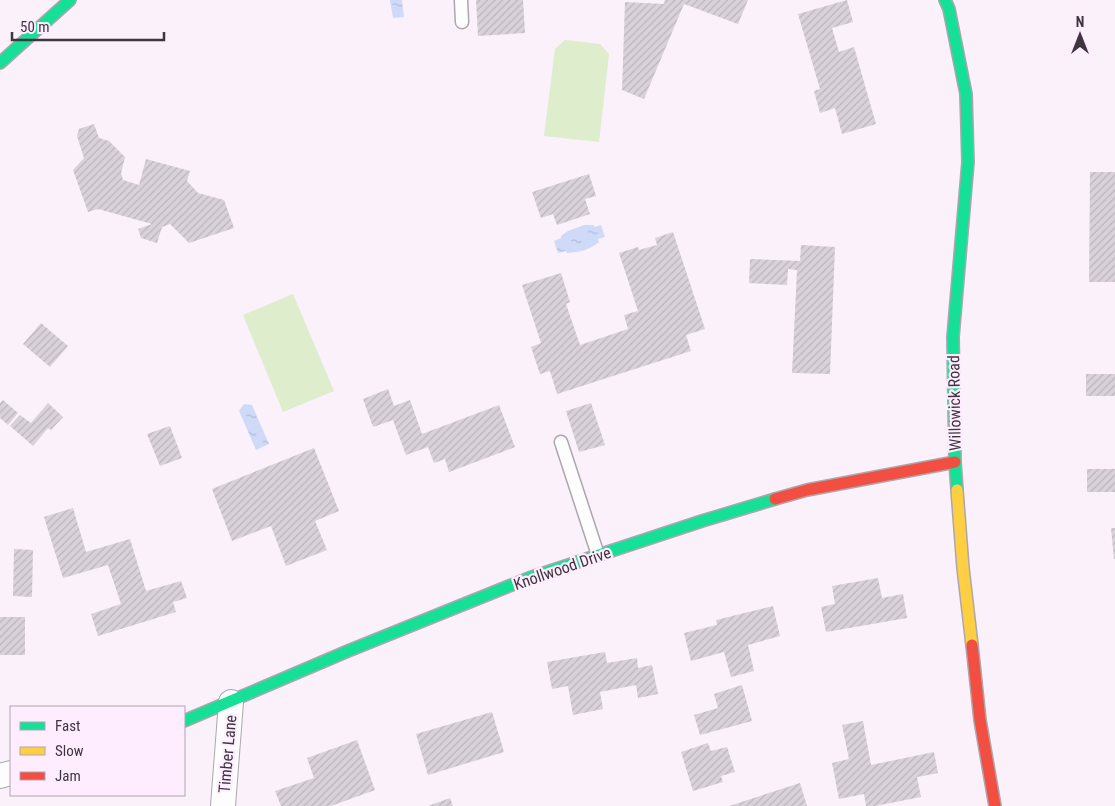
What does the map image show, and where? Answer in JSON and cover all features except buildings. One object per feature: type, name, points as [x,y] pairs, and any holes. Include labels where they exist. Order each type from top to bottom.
[{"type":"street","points":[[0,63],[70,0]]},
{"type":"street","name":"Willowick Road","points":[[945,0],[949,9],[966,94],[968,162],[953,337],[955,462],[963,568],[979,713],[995,806]]},
{"type":"street","name":"Knollwood Drive","points":[[185,721],[364,644],[529,578],[702,521],[807,490],[955,462]]},
{"type":"street","name":"Timber Lane","points":[[223,806],[231,702]]},
{"type":"lane","points":[[461,0],[462,22]]},
{"type":"lane","points":[[561,442],[598,555]]},
{"type":"green space","points":[[565,40],[600,44],[609,54],[599,142],[544,136],[555,49]]},
{"type":"green space","points":[[293,294],[334,391],[283,412],[243,315]]},
{"type":"water","points":[[390,0],[402,0],[404,17],[393,18]]},
{"type":"water","points":[[584,225],[593,225],[595,227],[601,225],[605,237],[598,239],[599,242],[584,250],[558,253],[554,241],[561,238],[568,231]]},
{"type":"water","points":[[244,404],[252,405],[269,444],[256,450],[239,411]]},
{"type":"traffic: fast","points":[[0,63],[70,0]]},
{"type":"traffic: fast","points":[[945,0],[949,9],[966,94],[968,162],[953,337],[957,490]]},
{"type":"traffic: fast","points":[[185,721],[348,651],[529,578],[775,499]]},
{"type":"traffic: slow","points":[[957,490],[963,568],[972,645]]},
{"type":"traffic: jam","points":[[775,499],[807,490],[955,462]]},
{"type":"traffic: jam","points":[[972,645],[980,720],[995,806]]}]
